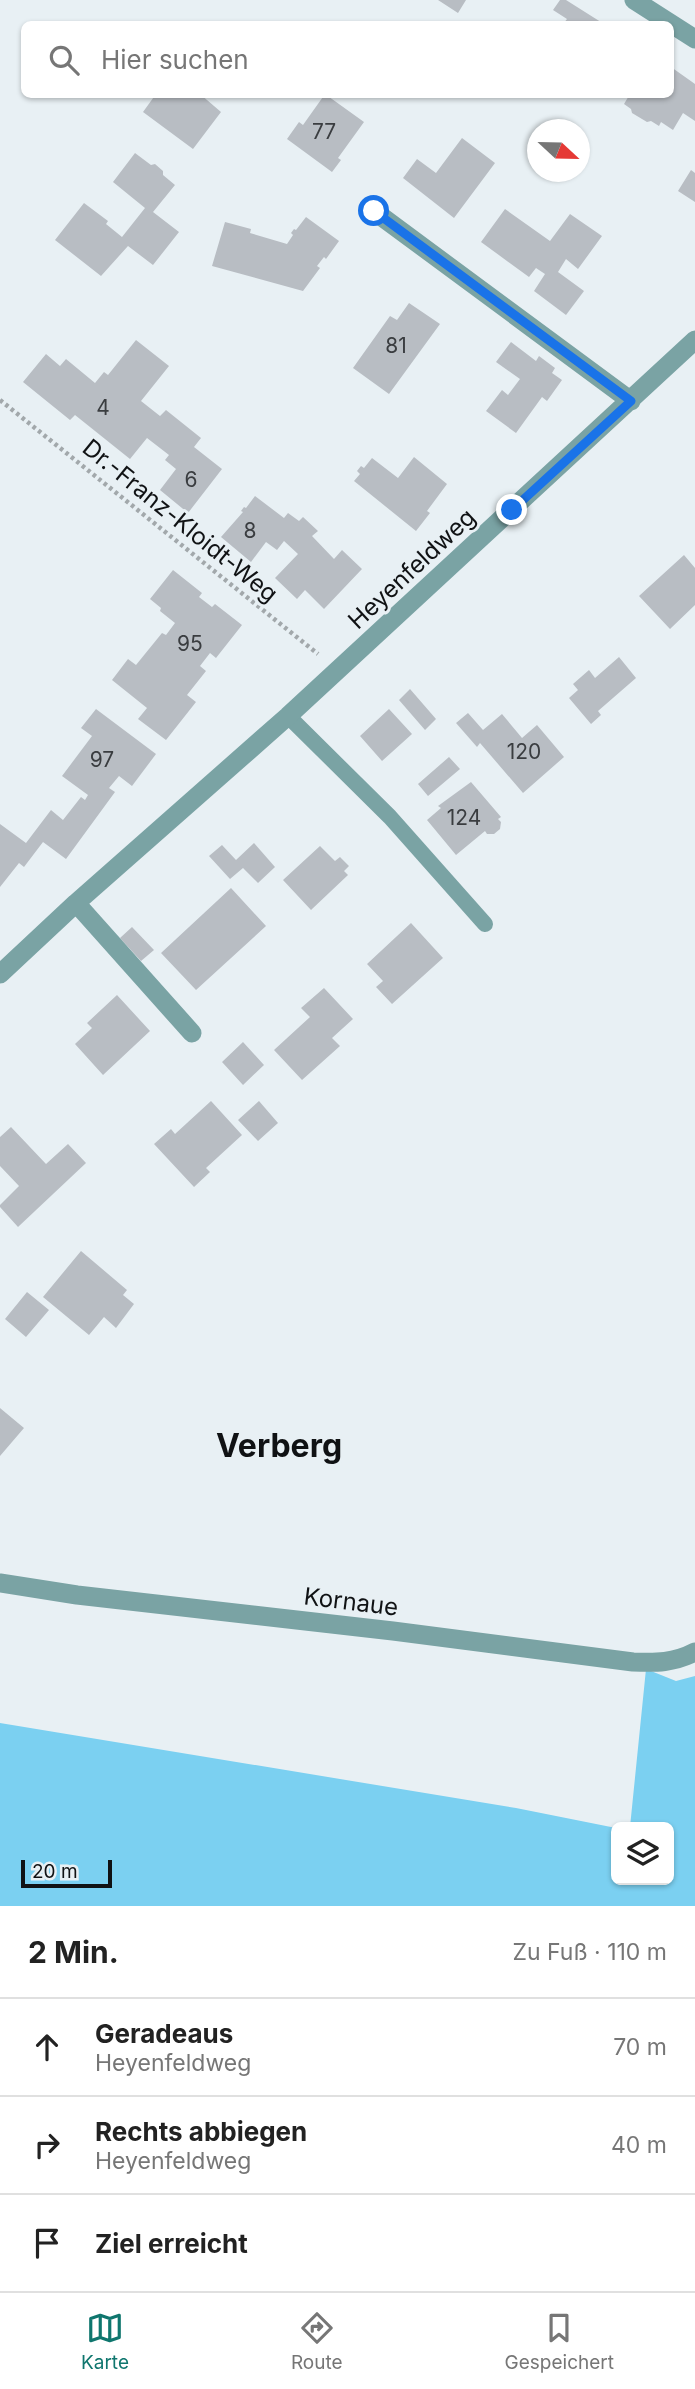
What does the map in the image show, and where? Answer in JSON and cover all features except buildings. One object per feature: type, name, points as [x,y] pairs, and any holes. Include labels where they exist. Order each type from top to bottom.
[{"type":"street","points":[[634,0],[667,21]]},
{"type":"street","points":[[674,26],[695,39]]},
{"type":"street","points":[[374,211],[631,401]]},
{"type":"street","name":"Heyenfeldweg","points":[[0,974],[76,903],[288,716],[631,401],[692,350]]},
{"type":"street","points":[[76,903],[192,1033]]},
{"type":"street","name":"Kornaue","points":[[0,1583],[77,1595],[633,1662],[661,1663],[682,1659],[695,1652]]},
{"type":"lane","points":[[288,716],[390,817],[485,924]]},
{"type":"path","name":"Dr.-Franz-Kloidt-Weg","points":[[0,400],[338,670]]},
{"type":"shaded area","points":[[646,1669],[676,1681],[695,1676],[695,1906],[0,1906],[0,1723],[516,1808],[611,1827],[611,1885],[674,1885],[674,1822],[631,1822]]},
{"type":"district","name":"Verberg","points":[[279,1446]]},
{"type":"route","points":[[374,211],[631,401],[512,510]]}]
